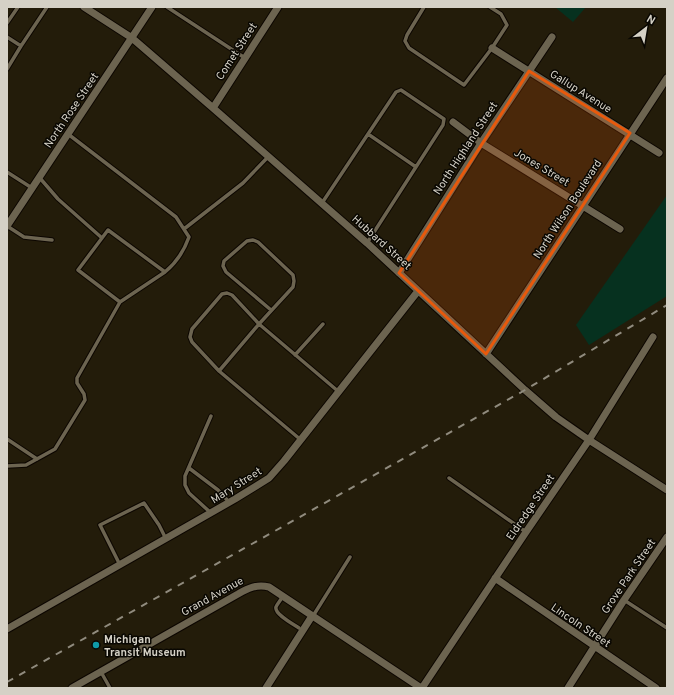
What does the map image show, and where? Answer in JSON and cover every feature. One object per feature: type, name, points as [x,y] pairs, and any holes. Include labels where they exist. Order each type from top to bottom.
[{"type":"street","name":"Hubbard Street","points":[[84,7],[132,38],[213,108],[367,243],[556,417],[667,490]]},
{"type":"street","name":"North Rose Street","points":[[7,226],[152,7]]},
{"type":"street","name":"Comet Street","points":[[213,108],[278,7]]},
{"type":"street","name":"North Highland Street","points":[[399,273],[481,143],[552,37]]},
{"type":"street","name":"Gallup Avenue","points":[[492,48],[659,153]]},
{"type":"street","name":"North Wilson Boulevard","points":[[486,354],[667,78]]},
{"type":"street","name":"Jones Street","points":[[453,122],[481,143],[620,229]]},
{"type":"street","name":"Mary Street","points":[[7,629],[229,503],[256,487],[275,473],[418,291]]},
{"type":"street","name":"Eldredge Street","points":[[421,688],[589,440],[653,337]]},
{"type":"street","name":"Grove Park Street","points":[[568,688],[624,600],[667,537]]},
{"type":"street","name":"Lincoln Street","points":[[495,578],[656,688]]},
{"type":"street","name":"Grand Avenue","points":[[72,688],[249,588],[262,586],[269,587],[421,688]]},
{"type":"street","points":[[266,688],[312,616]]},
{"type":"lane","points":[[7,23],[18,7]]},
{"type":"lane","points":[[7,69],[47,7]]},
{"type":"lane","points":[[167,7],[245,58]]},
{"type":"lane","points":[[424,7],[405,41],[410,48],[464,84],[492,48],[507,24],[501,14],[490,7]]},
{"type":"lane","points":[[7,37],[21,46]]},
{"type":"lane","points":[[322,203],[396,92],[401,90],[444,118],[443,125],[367,243]]},
{"type":"lane","points":[[7,466],[26,465],[55,449],[85,400],[84,394],[77,383],[77,378],[120,302],[171,267],[185,249],[189,237],[176,217],[68,134]]},
{"type":"lane","points":[[368,134],[416,167]]},
{"type":"lane","points":[[184,229],[243,184],[268,156]]},
{"type":"lane","points":[[7,172],[32,188]]},
{"type":"lane","points":[[39,177],[58,200],[102,238]]},
{"type":"lane","points":[[7,226],[24,237],[52,240]]},
{"type":"lane","points":[[120,302],[78,270],[108,230],[165,272]]},
{"type":"lane","points":[[220,371],[293,286],[293,275],[258,242],[252,240],[247,242],[224,261],[223,266],[226,272],[271,310]]},
{"type":"lane","points":[[301,440],[220,371],[192,342],[190,337],[192,329],[222,294],[227,293],[232,295],[259,324],[339,392]]},
{"type":"lane","points":[[295,355],[323,324]]},
{"type":"lane","points":[[210,513],[189,493],[185,485],[185,476],[211,416]]},
{"type":"lane","points":[[7,439],[37,459]]},
{"type":"lane","points":[[189,468],[218,490],[229,503]]},
{"type":"lane","points":[[449,478],[526,532]]},
{"type":"lane","points":[[120,565],[100,525],[144,503],[166,539]]},
{"type":"lane","points":[[312,616],[350,557]]},
{"type":"lane","points":[[283,596],[276,607],[276,611],[278,614],[299,628]]},
{"type":"lane","points":[[624,600],[667,628]]},
{"type":"lane","points":[[101,672],[110,688]]},
{"type":"highlighted area","points":[[529,71],[630,133],[486,354],[399,273]]},
{"type":"green space","points":[[555,7],[586,7],[573,22]]},
{"type":"green space","points":[[667,195],[667,296],[589,345],[576,325]]},
{"type":"railway","points":[[7,682],[525,390],[667,305]]},
{"type":"place","name":"Michigan Transit Museum","points":[[96,645]]}]
